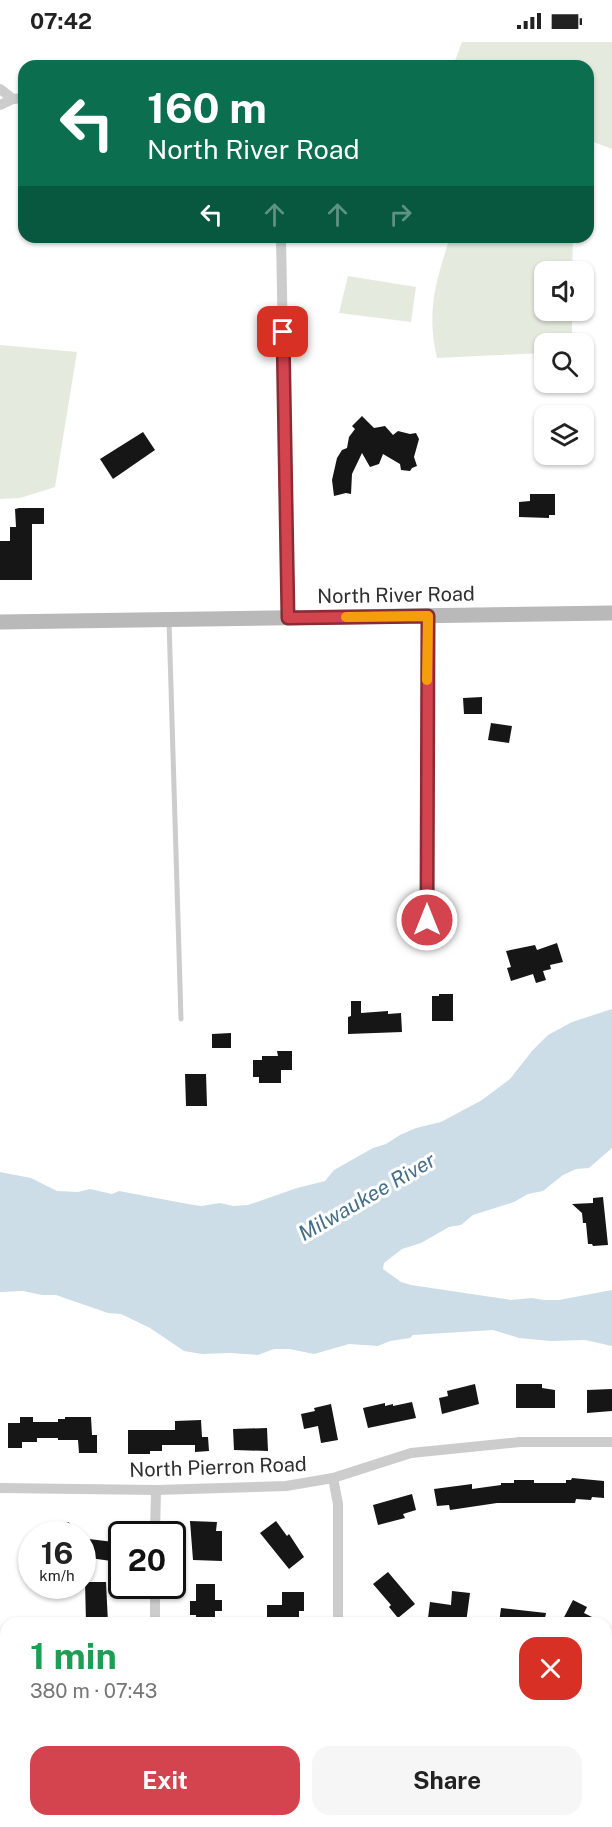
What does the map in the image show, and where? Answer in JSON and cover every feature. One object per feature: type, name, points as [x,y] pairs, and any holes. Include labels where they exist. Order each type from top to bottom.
[{"type":"street","points":[[0,89],[18,98]]},
{"type":"street","points":[[0,105],[18,98]]},
{"type":"street","points":[[281,243],[288,618]]},
{"type":"street","name":"North River Road","points":[[0,622],[612,613]]},
{"type":"street","name":"North Pierron Road","points":[[0,1488],[156,1490],[286,1486],[333,1478],[411,1453],[520,1442],[612,1442]]},
{"type":"street","points":[[333,1478],[338,1504],[338,1617]]},
{"type":"street","points":[[155,1521],[156,1490]]},
{"type":"street","points":[[155,1599],[155,1617]]},
{"type":"lane","points":[[427,920],[428,616]]},
{"type":"lane","points":[[169,619],[181,1019]]},
{"type":"shaded area","points":[[462,42],[612,42],[612,149],[594,142],[594,60],[455,60]]},
{"type":"shaded area","points":[[448,243],[573,243],[572,261],[534,261],[534,321],[572,321],[572,333],[534,333],[534,353],[437,358],[432,325],[434,296]]},
{"type":"shaded area","points":[[348,276],[416,287],[411,322],[339,313]]},
{"type":"shaded area","points":[[0,345],[77,352],[55,487],[20,498],[0,499]]},
{"type":"water","name":"Milwaukee River","points":[[612,1009],[612,1148],[589,1168],[576,1169],[563,1175],[543,1191],[528,1194],[514,1202],[473,1215],[461,1225],[449,1227],[421,1243],[402,1249],[384,1263],[383,1269],[401,1282],[411,1285],[511,1300],[532,1298],[559,1300],[612,1290],[612,1346],[585,1340],[551,1341],[519,1338],[493,1330],[413,1335],[410,1338],[390,1341],[378,1346],[349,1344],[314,1354],[289,1349],[274,1349],[258,1355],[202,1354],[184,1351],[150,1328],[121,1314],[108,1313],[56,1295],[23,1291],[0,1292],[0,1172],[31,1178],[57,1191],[78,1192],[90,1189],[112,1194],[119,1191],[201,1206],[220,1203],[233,1206],[248,1205],[325,1181],[334,1170],[373,1148],[386,1144],[416,1128],[441,1122],[482,1100],[510,1079],[548,1035],[572,1022]]},
{"type":"building","points":[[362,416],[374,428],[385,426],[393,435],[398,431],[416,433],[419,439],[414,457],[417,466],[410,471],[401,470],[400,464],[383,454],[379,464],[370,467],[362,453],[352,474],[351,494],[334,496],[332,480],[337,458],[342,450],[347,448],[349,437],[355,429],[352,426]]},
{"type":"building","points":[[143,432],[155,450],[113,479],[100,459]]},
{"type":"building","points":[[530,494],[555,494],[555,515],[549,515],[549,518],[519,517],[519,502],[530,501]]},
{"type":"building","points":[[44,508],[44,524],[32,524],[32,580],[0,580],[0,541],[10,541],[10,527],[16,527],[15,509]]},
{"type":"building","points":[[482,697],[482,714],[464,714],[463,698]]},
{"type":"building","points":[[491,723],[512,726],[509,743],[488,740]]},
{"type":"building","points":[[557,943],[563,962],[550,965],[551,969],[543,971],[546,980],[536,983],[533,974],[511,981],[507,968],[511,967],[506,951],[535,945],[537,950]]},
{"type":"building","points":[[439,994],[453,994],[453,1021],[432,1021],[432,996],[439,996]]},
{"type":"building","points":[[351,1001],[361,1001],[361,1013],[388,1011],[388,1014],[401,1013],[402,1032],[348,1034]]},
{"type":"building","points":[[231,1033],[231,1048],[212,1048],[212,1034]]},
{"type":"building","points":[[277,1051],[292,1051],[292,1070],[281,1070],[281,1083],[259,1083],[259,1077],[253,1077],[253,1060],[262,1060],[262,1056],[278,1056]]},
{"type":"building","points":[[185,1074],[206,1074],[207,1106],[186,1106]]},
{"type":"building","points":[[603,1197],[608,1245],[593,1246],[588,1244],[586,1223],[583,1223],[582,1213],[572,1204],[593,1203],[593,1198]]},
{"type":"building","points":[[475,1384],[479,1404],[442,1414],[439,1398],[448,1396],[447,1391]]},
{"type":"building","points":[[516,1384],[542,1384],[542,1388],[555,1390],[555,1408],[516,1408]]},
{"type":"building","points":[[612,1389],[612,1411],[587,1413],[587,1390]]},
{"type":"building","points":[[412,1402],[416,1418],[368,1428],[363,1408],[385,1403],[385,1406],[393,1404],[393,1406]]},
{"type":"building","points":[[331,1404],[338,1440],[321,1443],[318,1426],[304,1429],[301,1414]]},
{"type":"building","points":[[20,1417],[33,1417],[33,1422],[58,1422],[58,1419],[65,1419],[65,1417],[91,1417],[92,1435],[97,1435],[97,1453],[79,1453],[78,1440],[58,1440],[58,1438],[37,1438],[37,1442],[22,1442],[22,1448],[8,1448],[8,1423],[20,1423]]},
{"type":"building","points":[[201,1420],[202,1437],[208,1437],[209,1451],[195,1452],[195,1445],[162,1445],[162,1451],[150,1451],[150,1454],[128,1454],[128,1430],[175,1430],[175,1421]]},
{"type":"building","points":[[267,1428],[268,1451],[234,1450],[233,1429]]},
{"type":"building","points":[[572,1478],[604,1481],[604,1498],[576,1499],[575,1503],[497,1503],[450,1510],[449,1505],[437,1506],[434,1489],[472,1484],[472,1489],[501,1485],[501,1483],[514,1483],[514,1480],[534,1480],[534,1483],[566,1483],[566,1480]]},
{"type":"building","points":[[412,1494],[416,1510],[403,1514],[405,1518],[378,1525],[373,1505]]},
{"type":"building","points":[[190,1521],[217,1522],[216,1531],[222,1531],[222,1561],[193,1560]]},
{"type":"building","points":[[276,1521],[287,1536],[289,1534],[304,1557],[289,1569],[260,1533]]},
{"type":"building","points":[[96,1540],[108,1541],[108,1561],[96,1559]]},
{"type":"building","points":[[388,1572],[415,1604],[397,1617],[389,1607],[391,1605],[373,1584]]},
{"type":"building","points":[[96,1582],[106,1582],[108,1617],[86,1617],[85,1599],[96,1599]]},
{"type":"building","points":[[196,1584],[215,1584],[215,1600],[222,1600],[222,1611],[215,1611],[215,1617],[190,1615],[190,1601],[196,1601]]},
{"type":"building","points":[[452,1591],[470,1593],[467,1617],[428,1617],[430,1602],[451,1605]]},
{"type":"building","points":[[282,1592],[304,1592],[304,1611],[299,1611],[299,1617],[267,1617],[267,1605],[282,1605]]},
{"type":"building","points":[[573,1600],[587,1607],[584,1613],[592,1617],[564,1617]]},
{"type":"building","points":[[501,1608],[546,1613],[545,1617],[500,1617]]},
{"type":"slow traffic","points":[[346,617],[428,616],[427,680]]},
{"type":"route","points":[[283,332],[288,618],[428,616],[427,920]]}]
